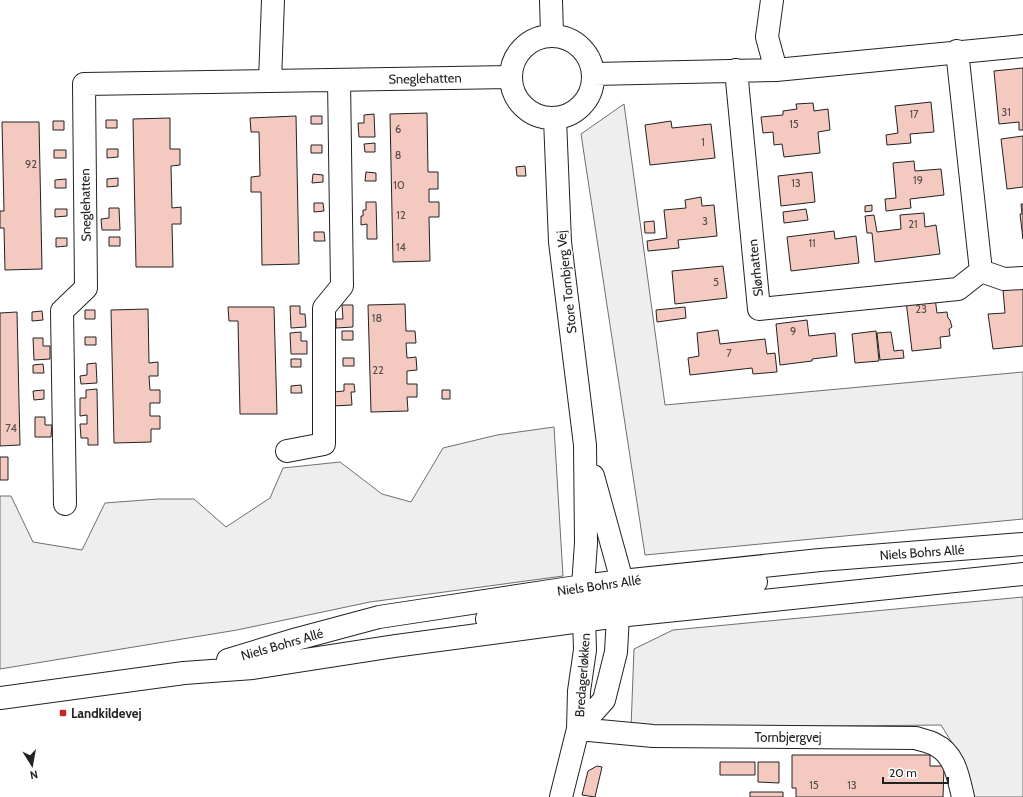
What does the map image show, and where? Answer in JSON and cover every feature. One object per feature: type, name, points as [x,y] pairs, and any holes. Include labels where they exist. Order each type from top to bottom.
[{"type":"street","points":[[270,81],[273,0]]},
{"type":"street","points":[[551,0],[552,35]]},
{"type":"street","points":[[772,0],[767,37],[776,70]]},
{"type":"street","points":[[552,35],[567,38],[580,46],[590,59],[594,74],[592,90],[584,104],[571,114],[555,119],[541,118],[529,112],[519,103],[512,91],[510,77],[513,61],[522,48],[536,38],[552,35]]},
{"type":"street","points":[[594,74],[776,70],[957,51],[1023,46]]},
{"type":"street","points":[[957,51],[981,271],[1004,280],[1023,278]]},
{"type":"street","name":"Slørhatten","points":[[736,70],[759,309],[958,289],[981,271]]},
{"type":"street","name":"Sneglehatten","points":[[65,504],[62,311],[86,288],[84,84],[510,77]]},
{"type":"street","points":[[287,451],[324,444],[324,308],[342,286],[339,80]]},
{"type":"street","name":"Store Tornbjerg Vej","points":[[555,119],[560,242],[585,445],[620,598]]},
{"type":"street","name":"Store Tornbjerg Vej","points":[[584,603],[586,543],[585,445]]},
{"type":"street","name":"Niels Bohrs Allé","points":[[184,673],[297,639],[379,617],[584,603],[787,578],[820,560],[1023,544]]},
{"type":"street","name":"Niels Bohrs Allé","points":[[620,598],[1023,574]]},
{"type":"street","points":[[584,603],[620,598]]},
{"type":"street","name":"Bredagerløkken","points":[[578,729],[604,700],[616,652],[620,598]]},
{"type":"street","name":"Niels Bohrs Allé","points":[[0,698],[184,673],[253,668],[395,646],[584,603]]},
{"type":"street","name":"Bredagerløkken","points":[[561,797],[578,729],[579,691],[585,650],[584,603]]},
{"type":"street","name":"Tornbjergvej","points":[[578,729],[653,736],[916,738],[934,744],[945,752],[955,767],[962,797]]},
{"type":"shaded area","points":[[624,104],[665,405],[1023,372],[1023,519],[645,555],[581,134]]},
{"type":"shaded area","points":[[554,427],[563,576],[370,602],[237,630],[0,669],[0,496],[11,496],[33,542],[82,550],[105,503],[158,499],[194,499],[226,527],[270,498],[283,468],[340,462],[382,494],[411,502],[443,448],[497,435]]},
{"type":"shaded area","points":[[1023,597],[1023,797],[971,797],[959,754],[941,725],[631,728],[634,649],[673,630]]},
{"type":"building","points":[[1023,68],[1023,130],[1019,130],[1019,122],[999,124],[994,71]]},
{"type":"building","points":[[931,102],[934,132],[910,134],[911,143],[887,145],[886,135],[898,133],[895,106]]},
{"type":"building","points":[[813,103],[814,111],[828,109],[830,130],[818,132],[820,153],[784,157],[782,144],[774,145],[773,132],[763,133],[761,117],[783,115],[783,111],[797,109],[796,104]]},
{"type":"building","points":[[427,113],[428,172],[438,172],[438,189],[429,189],[429,202],[439,202],[439,217],[429,217],[430,261],[393,262],[390,114]]},
{"type":"building","points":[[374,114],[375,137],[359,137],[358,123],[364,123],[364,115]]},
{"type":"building","points":[[296,116],[299,264],[262,265],[261,192],[251,192],[251,177],[260,176],[259,132],[251,132],[250,118]]},
{"type":"building","points":[[311,116],[322,116],[322,124],[311,124]]},
{"type":"building","points":[[170,118],[170,149],[180,149],[180,165],[171,166],[172,208],[181,207],[181,224],[172,224],[173,267],[136,267],[133,119]]},
{"type":"building","points":[[106,120],[117,120],[117,128],[106,128]]},
{"type":"building","points":[[53,121],[64,121],[64,130],[53,130]]},
{"type":"building","points":[[671,121],[672,128],[711,124],[715,158],[650,165],[645,125]]},
{"type":"building","points":[[2,122],[39,122],[42,269],[5,270],[4,228],[0,228],[0,211],[4,211]]},
{"type":"building","points":[[1023,136],[1023,187],[1007,189],[1001,139]]},
{"type":"building","points":[[375,143],[375,152],[365,152],[364,144]]},
{"type":"building","points":[[311,145],[322,145],[322,153],[311,153]]},
{"type":"building","points":[[107,149],[118,149],[118,157],[107,158]]},
{"type":"building","points":[[54,150],[66,150],[66,158],[54,158]]},
{"type":"building","points":[[914,161],[915,171],[941,169],[944,195],[910,199],[911,208],[886,211],[885,199],[896,198],[893,163]]},
{"type":"building","points":[[525,166],[526,176],[517,176],[516,167]]},
{"type":"building","points":[[366,172],[376,173],[376,181],[365,181]]},
{"type":"building","points":[[812,172],[815,202],[781,206],[778,176]]},
{"type":"building","points":[[313,174],[323,175],[323,182],[312,183]]},
{"type":"building","points":[[118,178],[118,186],[107,187],[107,179]]},
{"type":"building","points":[[66,179],[66,188],[55,188],[55,180]]},
{"type":"building","points":[[701,197],[702,206],[714,205],[717,236],[678,240],[679,248],[648,251],[647,241],[667,238],[664,210],[686,208],[685,200]]},
{"type":"building","points":[[366,202],[376,202],[377,239],[367,239],[367,224],[361,225],[361,216],[363,216],[363,210],[366,210]]},
{"type":"building","points":[[314,203],[323,203],[324,211],[314,212]]},
{"type":"building","points":[[1021,204],[1023,204],[1023,239],[1020,214],[1022,214]]},
{"type":"building","points":[[872,205],[872,211],[865,212],[865,206]]},
{"type":"building","points":[[109,208],[119,208],[120,230],[102,230],[101,219],[109,218]]},
{"type":"building","points":[[55,209],[67,209],[67,216],[55,217]]},
{"type":"building","points":[[806,209],[808,220],[784,223],[783,212]]},
{"type":"building","points":[[924,213],[925,227],[936,225],[940,254],[875,262],[872,233],[867,233],[865,216],[874,215],[877,232],[901,229],[900,215]]},
{"type":"building","points":[[654,221],[655,233],[645,233],[644,222]]},
{"type":"building","points":[[834,231],[835,239],[856,236],[859,263],[791,271],[787,237]]},
{"type":"building","points":[[314,232],[324,232],[325,241],[314,241]]},
{"type":"building","points":[[109,237],[120,237],[120,246],[109,246]]},
{"type":"building","points":[[56,238],[67,238],[67,246],[56,247]]},
{"type":"building","points":[[723,266],[727,298],[675,304],[672,271]]},
{"type":"building","points":[[1023,288],[1023,346],[993,349],[988,314],[1005,313],[1003,290]]},
{"type":"building","points":[[935,298],[937,313],[947,312],[952,327],[949,329],[950,336],[940,337],[941,348],[912,351],[906,301]]},
{"type":"building","points":[[405,304],[406,331],[415,331],[416,343],[406,343],[407,358],[416,357],[417,370],[407,371],[407,384],[417,384],[417,397],[407,397],[408,411],[371,412],[368,305]]},
{"type":"building","points":[[342,305],[353,305],[353,327],[336,328],[336,319],[343,319]]},
{"type":"building","points":[[290,306],[300,306],[300,314],[305,314],[306,327],[291,328]]},
{"type":"building","points":[[228,307],[274,307],[277,414],[240,414],[238,321],[229,321]]},
{"type":"building","points":[[685,307],[686,318],[657,322],[656,310]]},
{"type":"building","points":[[148,309],[149,363],[158,362],[158,376],[149,376],[150,390],[160,390],[160,403],[150,403],[150,416],[160,416],[160,429],[151,429],[151,442],[114,443],[111,310]]},
{"type":"building","points":[[85,310],[95,310],[95,319],[85,319]]},
{"type":"building","points":[[42,311],[43,320],[32,321],[32,312]]},
{"type":"building","points":[[17,312],[20,445],[0,446],[0,313]]},
{"type":"building","points":[[807,320],[809,336],[835,333],[837,356],[780,365],[776,324]]},
{"type":"building","points":[[718,330],[720,344],[765,339],[767,354],[775,353],[777,372],[753,374],[752,368],[690,375],[688,358],[699,356],[697,333]]},
{"type":"building","points":[[342,331],[353,331],[353,340],[342,340]]},
{"type":"building","points":[[876,331],[879,361],[855,363],[852,334]]},
{"type":"building","points":[[301,332],[301,341],[307,341],[307,354],[291,354],[290,333]]},
{"type":"building","points":[[891,332],[894,351],[903,350],[904,358],[880,360],[877,333]]},
{"type":"building","points":[[85,337],[96,337],[96,345],[85,345]]},
{"type":"building","points":[[33,338],[43,338],[43,346],[50,346],[50,359],[34,360]]},
{"type":"building","points":[[343,358],[354,358],[354,366],[343,366]]},
{"type":"building","points":[[291,359],[301,359],[301,367],[291,367]]},
{"type":"building","points":[[96,363],[97,383],[81,384],[80,376],[87,375],[87,364]]},
{"type":"building","points":[[43,364],[44,373],[33,373],[33,365]]},
{"type":"building","points":[[344,384],[354,384],[355,392],[351,392],[352,405],[333,406],[333,392],[344,391]]},
{"type":"building","points":[[301,385],[302,393],[291,393],[291,386]]},
{"type":"building","points":[[97,389],[98,445],[88,445],[88,438],[81,438],[80,424],[87,424],[87,415],[80,416],[80,398],[86,398],[86,390]]},
{"type":"building","points":[[44,390],[44,399],[34,400],[33,391]]},
{"type":"building","points":[[442,390],[450,390],[450,399],[442,399]]},
{"type":"building","points":[[35,417],[45,417],[45,425],[52,425],[51,437],[35,437]]},
{"type":"building","points":[[0,457],[8,457],[8,480],[0,480]]},
{"type":"building","points":[[792,755],[930,755],[930,766],[944,766],[943,797],[796,797],[796,788],[792,788]]},
{"type":"building","points":[[720,762],[755,762],[755,775],[720,775]]},
{"type":"building","points":[[758,762],[779,762],[779,783],[758,782]]},
{"type":"building","points":[[597,766],[602,767],[595,797],[582,795],[588,771]]},
{"type":"building","points":[[750,792],[783,792],[783,797],[750,797]]},
{"type":"place","name":"Landkildevej","points":[[63,713]]}]
